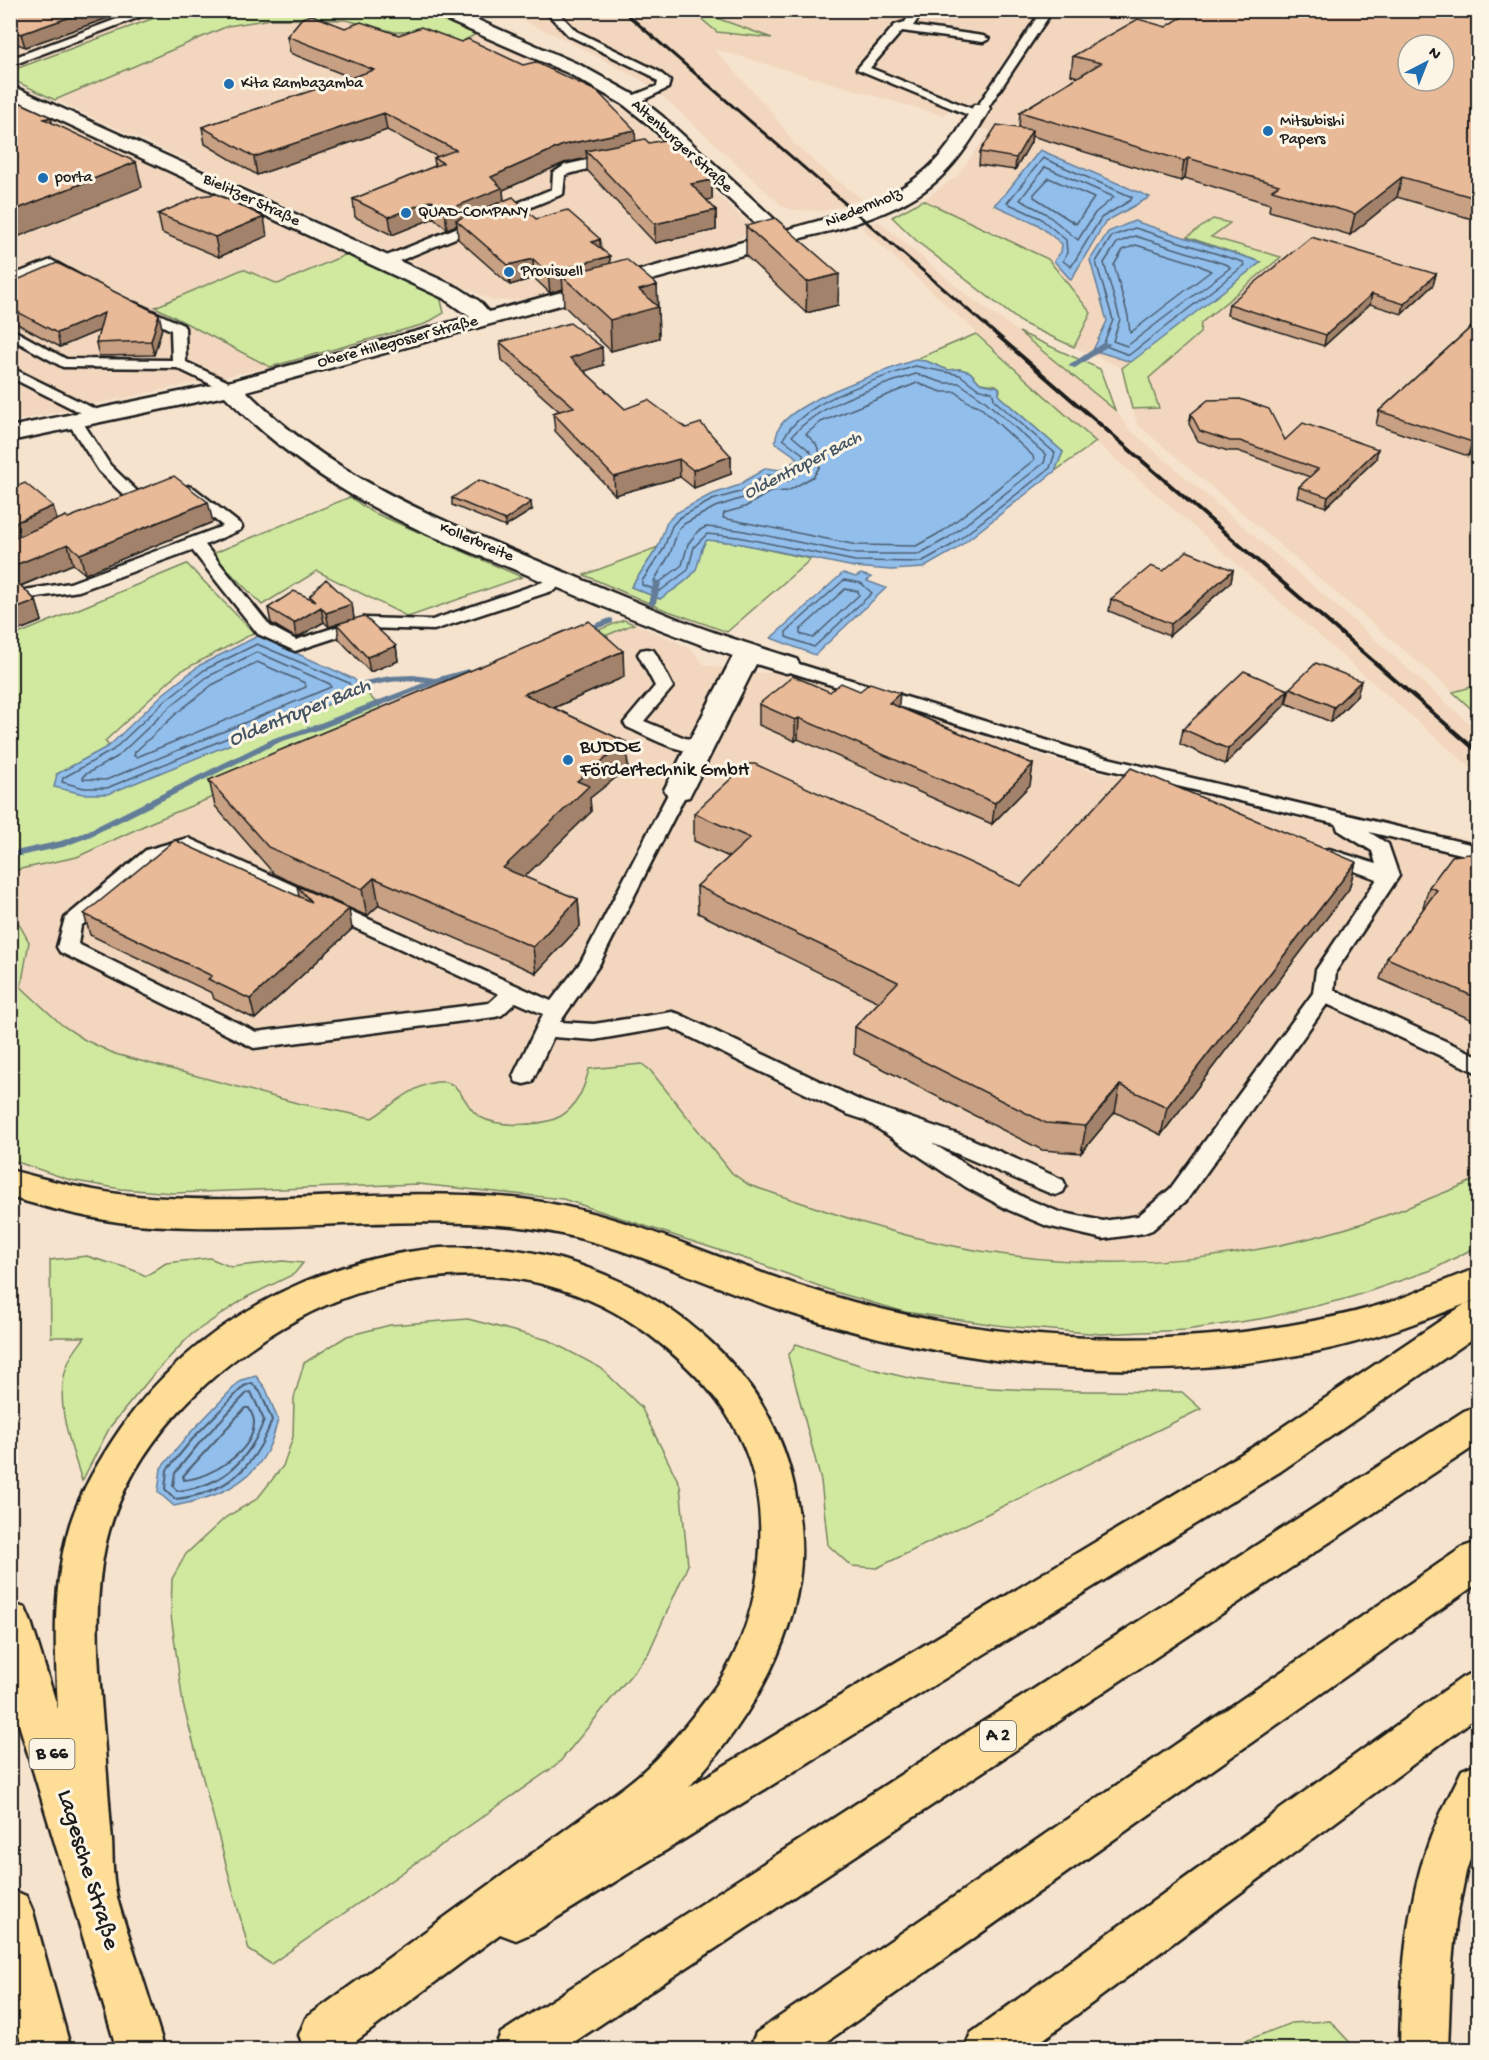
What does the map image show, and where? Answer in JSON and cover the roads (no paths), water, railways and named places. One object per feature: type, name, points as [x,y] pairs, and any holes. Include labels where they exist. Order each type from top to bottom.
[{"type":"highway","points":[[10,1183],[32,1191],[85,1203],[145,1210],[224,1212],[436,1206],[517,1212],[592,1227],[662,1249],[794,1299],[876,1325],[955,1341],[1045,1351],[1141,1355],[1221,1351],[1301,1339],[1379,1320],[1449,1297],[1479,1283]]},
{"type":"highway","points":[[92,1886],[78,1672],[78,1582],[91,1521],[116,1469],[152,1414],[198,1365],[243,1331],[291,1304],[343,1284],[394,1270],[439,1263],[493,1262],[539,1269],[594,1286],[642,1309],[686,1342],[723,1377],[754,1425],[773,1479],[781,1533],[778,1581],[765,1631],[738,1690],[698,1744],[647,1797],[311,2042]]},
{"type":"highway","points":[[311,2042],[1267,1459],[1479,1315]]},
{"type":"highway","name":"A 2","points":[[518,2049],[1479,1423]]},
{"type":"highway","points":[[772,2049],[1479,1560]]},
{"type":"highway","name":"Lagesche Straße","points":[[10,1622],[141,2049]]},
{"type":"highway","points":[[988,2049],[1479,1691]]},
{"type":"highway","points":[[1424,2049],[1424,2000],[1434,1920],[1450,1847],[1479,1785]]},
{"type":"highway","points":[[10,1912],[47,2049]]},
{"type":"highway","points":[[10,2004],[31,2049]]},
{"type":"street","name":"Altenburger Straße","points":[[440,10],[574,69],[631,101],[656,121],[783,238]]},
{"type":"street","name":"Bielitzer Straße","points":[[10,90],[451,293],[471,306],[485,320]]},
{"type":"street","name":"Niedernholz","points":[[783,238],[859,215],[907,192],[944,164],[979,112]]},
{"type":"street","name":"Obere Hillegosser Straße","points":[[10,434],[230,388],[783,238]]},
{"type":"street","name":"Kollerbreite","points":[[230,388],[251,411],[325,466],[372,496],[412,517],[669,625],[786,665]]},
{"type":"street","points":[[679,790],[747,653]]},
{"type":"lane","points":[[10,63],[153,10]]},
{"type":"lane","points":[[549,10],[572,33],[654,73],[664,81],[662,88],[631,101]]},
{"type":"lane","points":[[920,10],[909,24],[899,27],[863,69],[979,112],[1048,10]]},
{"type":"lane","points":[[899,27],[983,39]]},
{"type":"lane","points":[[384,262],[558,191],[559,173],[569,168],[625,156]]},
{"type":"lane","points":[[10,281],[51,264],[93,286]]},
{"type":"lane","points":[[125,302],[178,328],[179,364]]},
{"type":"lane","points":[[10,332],[63,363],[179,364],[230,388]]},
{"type":"lane","points":[[10,371],[98,416]]},
{"type":"lane","points":[[10,594],[15,597],[73,587],[234,527],[172,484],[130,501],[104,468],[75,421]]},
{"type":"lane","points":[[195,543],[264,630],[295,646],[364,623],[416,626],[452,621],[549,586],[559,578]]},
{"type":"lane","points":[[647,654],[664,687],[633,723],[681,743],[701,746]]},
{"type":"lane","points":[[786,665],[1087,759],[1479,852]]},
{"type":"lane","points":[[524,1076],[551,1020],[589,965],[679,790]]},
{"type":"lane","points":[[1329,816],[1380,848],[1389,876]]},
{"type":"lane","points":[[513,992],[495,1010],[254,1040],[67,947],[72,923],[153,855],[188,844],[513,992],[551,1020],[594,1032],[672,1019],[874,1116],[974,1181],[1017,1204],[1055,1220],[1102,1230],[1144,1224],[1178,1195],[1323,994],[1326,970],[1389,876]]},
{"type":"lane","points":[[1312,849],[1389,876]]},
{"type":"lane","points":[[1323,994],[1479,1065]]},
{"type":"lane","points":[[874,1116],[962,1144],[1054,1186]]},
{"type":"water","points":[[1040,150],[1150,197],[1105,222],[1071,280],[1054,261],[1061,252],[1062,244],[1037,224],[994,205]]},
{"type":"water","points":[[1134,221],[1261,262],[1131,362],[1093,350],[1107,321],[1090,260],[1108,232]]},
{"type":"water","points":[[914,360],[926,361],[948,370],[960,369],[970,372],[980,383],[999,387],[999,396],[1063,452],[1055,471],[955,550],[923,568],[891,570],[854,567],[737,543],[707,540],[692,575],[660,599],[631,587],[658,547],[667,522],[676,513],[710,495],[737,486],[766,468],[780,470],[799,459],[775,442],[779,428],[788,418],[820,397]]},
{"type":"water","points":[[843,573],[856,577],[861,574],[871,577],[867,581],[886,588],[815,655],[771,638]]},
{"type":"water","points":[[258,636],[354,679],[362,688],[344,698],[108,794],[83,794],[54,787],[57,774],[109,746],[163,694],[200,665]]},
{"type":"water","points":[[256,1376],[266,1389],[278,1420],[267,1451],[250,1473],[228,1489],[215,1495],[174,1506],[158,1492],[161,1468],[191,1432],[241,1380]]},
{"type":"waterway","name":"Oldentruper Bach","points":[[1072,366],[1107,344]]},
{"type":"waterway","name":"Oldentruper Bach","points":[[652,603],[657,583]]},
{"type":"waterway","name":"Oldentruper Bach","points":[[581,631],[610,621]]},
{"type":"waterway","name":"Oldentruper Bach","points":[[435,681],[468,672]]},
{"type":"waterway","points":[[345,690],[390,678],[413,677],[435,681]]},
{"type":"waterway","name":"Oldentruper Bach","points":[[10,855],[63,844],[86,835],[277,740],[318,727],[435,681]]},
{"type":"railway","points":[[622,10],[998,336]]},
{"type":"railway","points":[[996,334],[1478,752]]},
{"type":"place","name":"Kita Rambazamba","points":[[229,84]]},
{"type":"place","name":"Mitsubishi Papers","points":[[1268,131]]},
{"type":"place","name":"porta","points":[[43,178]]},
{"type":"place","name":"QUAD-COMPANY","points":[[406,213]]},
{"type":"place","name":"Provisuell","points":[[509,272]]},
{"type":"place","name":"BUDDE Fördertechnik GmbH","points":[[568,760]]}]
